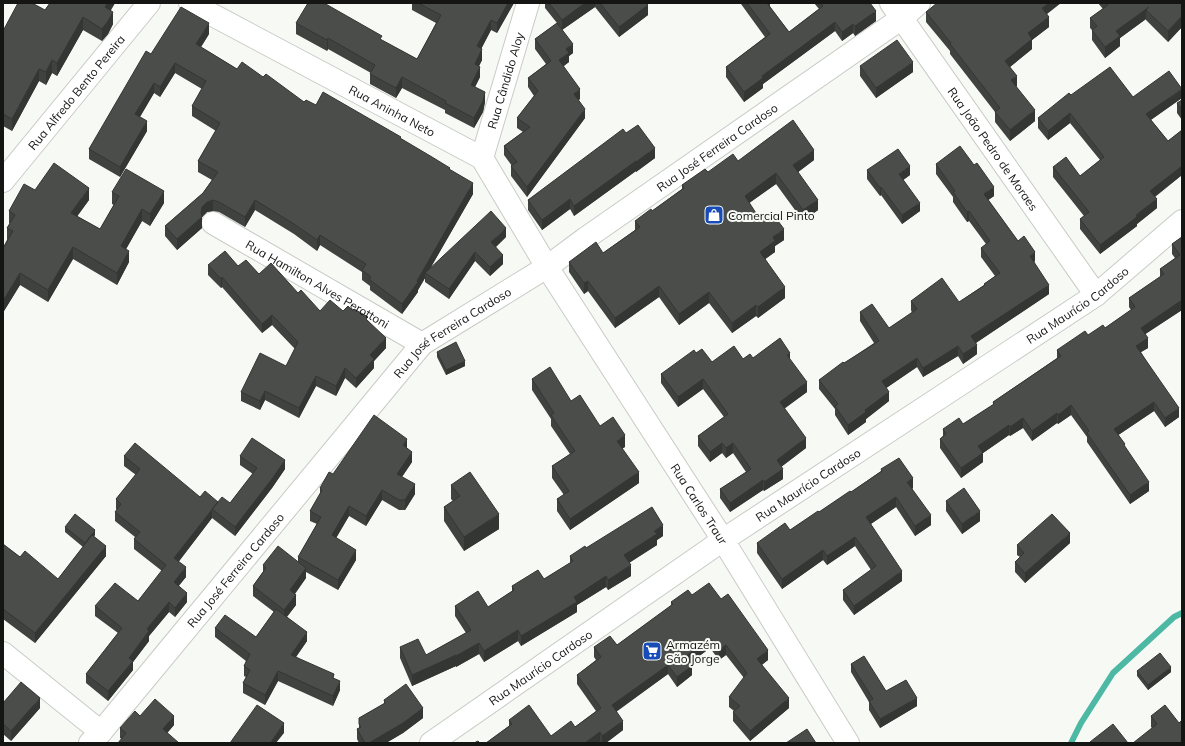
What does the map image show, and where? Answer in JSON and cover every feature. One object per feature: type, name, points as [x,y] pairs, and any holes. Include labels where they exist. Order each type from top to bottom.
[{"type":"street","name":"Rua Alfredo Bento Pereira","points":[[3,181],[149,3]]},
{"type":"street","name":"Rua Aninha Neto","points":[[190,3],[482,158]]},
{"type":"street","name":"Rua Cândido Aloy","points":[[482,158],[528,3]]},
{"type":"street","name":"Rua José Ferreira Cardoso","points":[[96,737],[422,344],[547,267],[897,11],[919,3]]},
{"type":"street","name":"Rua João Pedro de Moraes","points":[[897,11],[1096,294]]},
{"type":"street","points":[[482,158],[547,267]]},
{"type":"street","name":"Rua Maurício Cardoso","points":[[431,743],[723,540],[1096,294],[1182,222]]},
{"type":"street","name":"Rua Hamilton Alves Perottoni","points":[[213,223],[422,344]]},
{"type":"street","name":"Rua Carlos Traur","points":[[547,267],[723,540],[848,743]]},
{"type":"street","points":[[3,653],[96,737]]},
{"type":"building","points":[[18,3],[32,3],[45,10],[50,3],[108,3],[105,7],[113,12],[102,29],[83,17],[57,63],[52,60],[46,72],[39,69],[12,119],[3,114],[3,31]]},
{"type":"building","points":[[308,3],[324,3],[382,36],[380,39],[417,59],[441,15],[418,3],[508,3],[497,23],[491,20],[477,46],[482,49],[475,64],[480,67],[471,85],[485,92],[483,101],[474,118],[445,103],[446,101],[402,77],[396,88],[370,74],[375,65],[328,38],[327,40],[296,23]]},
{"type":"building","points":[[549,3],[585,3],[562,20]]},
{"type":"building","points":[[600,3],[646,3],[648,5],[619,27]]},
{"type":"building","points":[[747,3],[767,3],[789,32],[823,6],[821,3],[870,3],[876,11],[855,26],[853,24],[842,32],[835,22],[762,76],[763,78],[744,92],[726,67],[770,34]]},
{"type":"building","points":[[937,3],[1048,3],[1042,8],[1049,17],[1028,33],[1032,39],[1005,61],[1017,76],[1011,80],[1035,110],[1010,130],[995,112],[1000,108],[926,12]]},
{"type":"building","points":[[1106,3],[1182,3],[1182,16],[1168,31],[1146,10],[1149,7],[1116,31],[1120,36],[1105,47],[1092,30],[1097,26],[1090,18],[1108,5]]},
{"type":"building","points":[[181,7],[209,23],[196,44],[237,69],[242,62],[263,77],[266,74],[304,102],[306,100],[316,105],[323,92],[401,137],[400,138],[473,183],[417,281],[418,282],[402,304],[370,280],[370,276],[362,270],[366,264],[320,235],[317,240],[255,200],[245,217],[219,202],[213,200],[207,202],[202,207],[202,217],[177,239],[165,226],[203,193],[218,172],[198,161],[220,123],[192,106],[206,81],[175,63],[160,87],[154,83],[135,114],[147,121],[120,167],[89,149],[146,51],[151,54]]},
{"type":"building","points":[[557,23],[573,44],[566,49],[569,53],[559,60],[580,89],[574,94],[585,109],[527,187],[511,166],[517,162],[504,146],[530,127],[517,118],[538,91],[528,78],[551,61],[535,39]]},
{"type":"building","points":[[897,40],[913,62],[876,88],[860,66]]},
{"type":"building","points":[[1110,67],[1133,97],[1169,71],[1182,89],[1146,114],[1168,141],[1182,130],[1182,166],[1150,191],[1157,199],[1136,215],[1137,217],[1100,245],[1080,219],[1089,212],[1053,167],[1066,157],[1080,176],[1104,157],[1070,113],[1048,131],[1038,118],[1069,93],[1071,95]]},
{"type":"building","points":[[1182,100],[1182,110],[1177,103]]},
{"type":"building","points":[[793,120],[814,150],[793,165],[818,200],[803,210],[776,173],[745,196],[761,221],[772,213],[784,229],[773,237],[775,241],[760,252],[785,287],[758,307],[756,305],[732,323],[709,292],[679,314],[659,286],[615,318],[588,281],[584,283],[569,262],[596,242],[603,253],[640,227],[635,221],[651,209],[652,211],[684,188],[682,185],[705,169],[708,172],[733,154],[738,161]]},
{"type":"building","points":[[638,125],[655,148],[574,206],[570,199],[542,220],[528,200],[623,129],[626,133]]},
{"type":"building","points":[[960,146],[974,165],[977,163],[994,187],[984,194],[1018,241],[1024,236],[1035,252],[1030,256],[1049,285],[971,336],[977,345],[963,354],[958,346],[923,368],[917,358],[882,381],[889,392],[848,425],[835,406],[838,404],[819,380],[843,362],[844,363],[879,341],[860,312],[872,304],[889,328],[917,309],[911,301],[942,278],[959,302],[1000,273],[981,248],[990,241],[969,211],[967,212],[953,192],[955,191],[936,164]]},
{"type":"building","points":[[898,149],[910,166],[899,174],[920,203],[902,215],[867,170]]},
{"type":"building","points":[[54,163],[89,188],[71,213],[100,229],[119,196],[112,192],[126,169],[164,191],[150,214],[142,209],[121,246],[129,251],[117,273],[73,247],[48,290],[20,273],[3,301],[3,248],[13,231],[7,228],[15,215],[9,211],[24,184],[35,190]]},
{"type":"building","points":[[491,211],[506,228],[491,242],[503,255],[490,267],[475,252],[449,289],[425,273]]},
{"type":"building","points":[[1182,237],[1182,300],[1141,328],[1148,338],[1136,346],[1179,408],[1165,418],[1154,402],[1114,429],[1149,482],[1130,495],[1087,433],[1089,431],[1071,405],[1032,431],[1023,418],[1010,427],[1009,425],[978,446],[983,453],[961,468],[940,439],[946,434],[943,429],[959,418],[963,424],[994,404],[993,402],[1061,356],[1057,350],[1085,331],[1088,335],[1103,325],[1105,328],[1135,307],[1129,298],[1164,274],[1160,269],[1180,255],[1172,244]]},
{"type":"building","points":[[225,251],[238,266],[246,260],[259,274],[271,263],[298,293],[301,290],[320,311],[330,300],[343,311],[348,306],[353,311],[354,309],[368,317],[366,319],[386,338],[370,355],[374,359],[356,378],[345,368],[336,386],[316,376],[299,408],[265,391],[260,401],[241,392],[260,353],[286,366],[298,342],[272,315],[262,324],[222,277],[221,279],[208,265]]},
{"type":"building","points":[[780,338],[790,353],[787,355],[807,382],[780,402],[806,438],[777,460],[783,469],[764,482],[763,480],[730,503],[720,489],[751,469],[733,443],[726,448],[722,443],[710,452],[698,436],[728,414],[703,379],[678,397],[661,374],[694,350],[696,353],[702,349],[712,362],[734,346],[743,359],[750,354],[753,358]]},
{"type":"building","points":[[456,342],[465,361],[446,370],[437,352]]},
{"type":"building","points":[[550,367],[571,401],[580,395],[600,426],[613,417],[625,435],[617,441],[639,472],[570,519],[557,499],[569,491],[552,466],[575,451],[551,415],[554,413],[532,379]]},
{"type":"building","points":[[374,415],[407,439],[403,445],[412,452],[397,474],[415,484],[405,500],[399,500],[382,490],[366,516],[349,506],[332,535],[356,550],[338,580],[298,557],[321,517],[310,511],[322,490],[320,488],[329,472],[333,474]]},
{"type":"building","points":[[252,438],[285,460],[235,527],[212,509],[222,497],[230,503],[257,468],[240,456]]},
{"type":"building","points":[[135,443],[200,497],[205,491],[218,502],[174,558],[186,567],[174,582],[187,593],[175,608],[169,602],[147,629],[149,631],[129,658],[133,661],[108,691],[86,674],[122,628],[95,606],[115,583],[138,601],[166,565],[134,539],[140,532],[115,512],[121,504],[116,499],[140,469],[124,456]]},
{"type":"building","points":[[899,458],[913,478],[907,482],[931,515],[915,526],[896,497],[866,517],[902,571],[854,606],[843,590],[876,566],[855,537],[827,556],[823,550],[782,579],[757,543],[785,523],[790,530],[850,491],[851,492],[882,471],[881,469]]},
{"type":"building","points":[[470,472],[499,514],[464,537],[444,507],[460,496],[451,485]]},
{"type":"building","points":[[964,488],[980,511],[962,524],[946,501]]},
{"type":"building","points":[[652,507],[663,525],[654,531],[657,534],[624,555],[631,565],[608,580],[606,576],[574,597],[577,602],[521,636],[518,630],[484,651],[479,643],[456,656],[412,675],[400,647],[418,639],[426,655],[471,630],[455,606],[478,591],[488,607],[514,590],[512,586],[538,570],[544,579],[573,561],[570,556],[585,546],[586,548]]},
{"type":"building","points":[[75,514],[95,530],[85,543],[65,527]]},
{"type":"building","points":[[1052,514],[1070,533],[1025,573],[1015,562],[1024,553],[1017,545]]},
{"type":"building","points":[[92,535],[106,546],[35,633],[3,609],[3,544],[20,557],[25,551],[58,579]]},
{"type":"building","points":[[278,546],[306,568],[290,590],[296,595],[284,610],[253,586],[266,568],[263,565]]},
{"type":"building","points":[[709,583],[721,599],[728,594],[768,650],[757,659],[789,698],[750,731],[733,712],[740,706],[729,697],[747,673],[726,645],[719,650],[710,638],[686,656],[692,666],[677,677],[668,665],[612,705],[623,721],[602,736],[600,732],[585,743],[486,743],[512,724],[509,720],[529,705],[551,736],[571,721],[575,727],[601,708],[577,675],[601,657],[594,647],[610,636],[617,645],[673,604],[671,602],[688,590],[692,595]]},
{"type":"building","points":[[276,609],[307,632],[291,655],[334,674],[333,678],[340,681],[333,696],[278,671],[265,695],[243,683],[250,670],[244,666],[250,654],[215,628],[225,615],[256,637]]},
{"type":"building","points":[[1160,653],[1171,667],[1148,685],[1137,671]]},
{"type":"building","points":[[864,656],[886,691],[906,680],[917,698],[880,719],[869,701],[873,699],[851,664]]},
{"type":"building","points":[[21,682],[40,698],[11,731],[3,724],[3,703]]},
{"type":"building","points":[[406,684],[423,708],[403,723],[369,743],[365,743],[357,729],[361,727],[359,724],[359,718],[385,703],[384,700]]},
{"type":"building","points":[[155,699],[174,716],[163,729],[179,743],[118,743],[126,733],[120,728],[135,711],[140,716]]},
{"type":"building","points":[[257,705],[284,723],[270,743],[230,743]]},
{"type":"building","points":[[1165,705],[1179,723],[1182,720],[1182,743],[1133,743],[1157,724],[1151,716]]},
{"type":"building","points":[[1113,724],[1128,743],[1090,742]]},
{"type":"building","points":[[807,729],[816,743],[786,743]]},
{"type":"waterway","points":[[1071,743],[1081,723],[1113,673],[1174,617],[1182,613]]},
{"type":"place","name":"Comercial Pinto","points":[[714,215]]},
{"type":"place","name":"Armazém São Jorge","points":[[652,651]]}]
